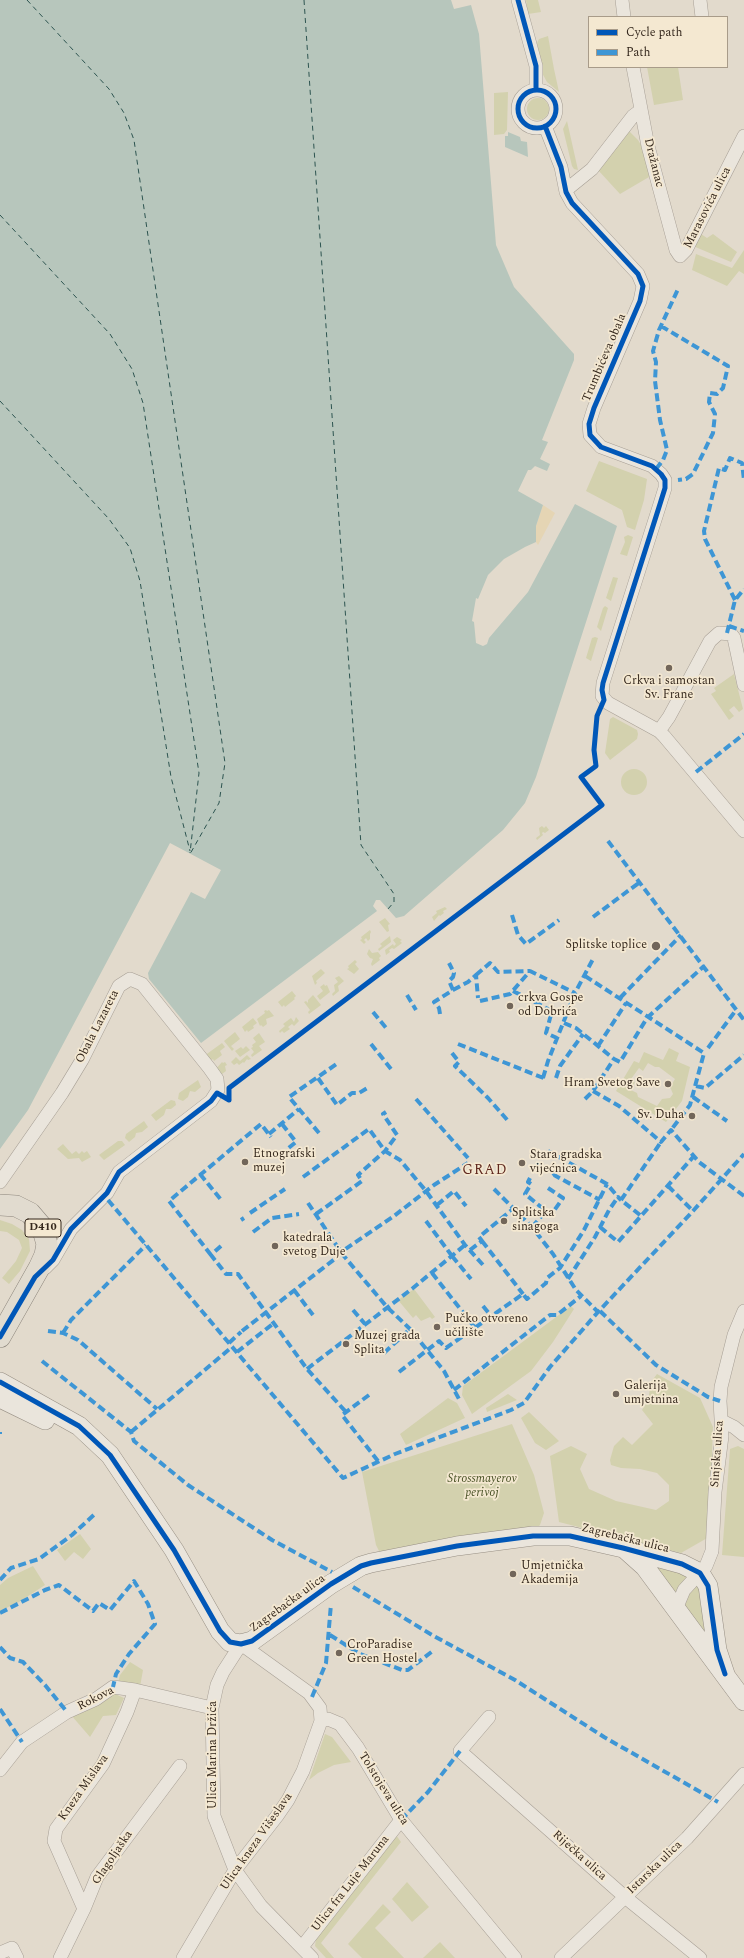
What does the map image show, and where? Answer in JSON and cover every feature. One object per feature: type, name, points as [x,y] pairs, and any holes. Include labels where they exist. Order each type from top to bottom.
[{"type":"main road","name":"D410","points":[[0,1204],[21,1208],[34,1217],[42,1227],[47,1238],[47,1250],[34,1277],[0,1337]]},
{"type":"street","points":[[518,0],[536,66],[536,89]]},
{"type":"street","points":[[622,0],[624,16]]},
{"type":"street","points":[[700,0],[702,16]]},
{"type":"street","name":"Dražanac","points":[[633,68],[659,188],[676,250],[680,256]]},
{"type":"street","points":[[536,89],[550,95],[556,103],[556,114],[550,123],[545,126],[533,127],[523,121],[520,116],[519,104],[525,94],[536,89]]},
{"type":"street","points":[[545,126],[561,167],[566,190],[592,169],[633,116],[642,110]]},
{"type":"street","name":"Marasovića ulica","points":[[680,256],[686,250],[744,136]]},
{"type":"street","name":"Trumbićeva obala","points":[[566,190],[572,204],[638,274],[643,286],[640,301],[594,408],[589,424],[590,435],[601,447],[652,466],[661,474],[664,480],[665,488],[603,682],[602,690],[604,700],[659,731]]},
{"type":"street","points":[[744,685],[736,642],[734,638],[727,633],[719,633],[710,641],[669,716],[659,731],[696,772],[744,831]]},
{"type":"street","name":"Obala Lazareta","points":[[0,1182],[62,1093],[82,1060],[117,990],[126,980],[136,980],[148,990],[217,1079],[219,1086],[217,1093],[211,1101],[119,1172],[107,1193],[72,1229],[52,1260],[34,1277]]},
{"type":"street","name":"Sinjska ulica","points":[[676,1609],[684,1590],[700,1573],[709,1559],[713,1545],[715,1492],[722,1436],[720,1401],[724,1372],[734,1335],[744,1311]]},
{"type":"street","name":"Zagrebačka ulica","points":[[0,1382],[79,1426],[110,1455],[130,1482],[175,1552],[192,1585],[222,1635],[230,1642],[241,1644],[258,1638],[332,1584],[357,1569],[371,1563],[457,1546],[533,1536],[570,1536],[623,1548],[688,1566],[700,1573]]},
{"type":"street","name":"Zagrebačka ulica","points":[[0,1398],[99,1445]]},
{"type":"street","points":[[722,1421],[734,1427],[744,1435]]},
{"type":"street","points":[[623,1548],[644,1567],[744,1701]]},
{"type":"street","points":[[700,1573],[708,1586],[717,1650],[725,1674]]},
{"type":"street","points":[[241,1644],[309,1693],[320,1708],[320,1721]]},
{"type":"street","name":"Ulica Marina Držića","points":[[241,1644],[223,1672],[217,1685],[212,1708],[214,1816],[235,1870],[261,1906],[312,1958]]},
{"type":"street","name":"Rokova","points":[[0,1770],[22,1742],[67,1712],[96,1699],[113,1687],[135,1690],[212,1708]]},
{"type":"street","name":"Kneza Mislava","points":[[84,1909],[54,1841],[56,1829],[103,1764],[127,1712],[135,1690]]},
{"type":"street","name":"Riječka ulica","points":[[489,1717],[460,1751],[625,1897],[700,1958]]},
{"type":"street","name":"Tolstojeva ulica","points":[[320,1721],[328,1719],[340,1724],[358,1748],[401,1820],[515,1958]]},
{"type":"street","name":"Ulica kneza Višeslava","points":[[183,1958],[235,1870],[288,1800],[303,1771],[320,1721]]},
{"type":"street","name":"Glagoljaška","points":[[60,1958],[84,1909],[97,1878],[180,1766]]},
{"type":"street","name":"Istarska ulica","points":[[561,1958],[686,1838],[744,1774]]},
{"type":"street","name":"Ulica fra Luje Maruna","points":[[302,1947],[401,1820]]},
{"type":"street","points":[[0,1953],[12,1948],[17,1958]]},
{"type":"green space","points":[[526,0],[538,0],[541,12],[528,14]]},
{"type":"green space","points":[[548,36],[559,92],[547,82],[542,73],[537,43],[539,39]]},
{"type":"green space","points":[[647,68],[678,68],[683,100],[654,105]]},
{"type":"green space","points":[[508,92],[507,130],[504,134],[494,135],[494,93]]},
{"type":"green space","points":[[538,98],[546,101],[549,109],[546,117],[538,120],[530,117],[527,109],[530,101]]},
{"type":"green space","points":[[567,121],[578,170],[574,169],[572,166],[563,129]]},
{"type":"green space","points":[[627,129],[638,140],[647,155],[649,177],[620,194],[598,170]]},
{"type":"green space","points":[[698,232],[707,238],[713,234],[737,252],[731,262],[693,246]]},
{"type":"green space","points":[[744,250],[744,274],[739,271],[727,286],[692,270],[696,254],[732,268]]},
{"type":"green space","points":[[599,461],[647,479],[644,500],[635,530],[627,527],[622,510],[586,491]]},
{"type":"green space","points":[[628,535],[633,537],[627,556],[620,554],[625,542],[624,537]]},
{"type":"green space","points":[[613,577],[618,578],[611,601],[606,598]]},
{"type":"green space","points":[[605,606],[608,608],[601,631],[597,627]]},
{"type":"green space","points":[[592,638],[598,638],[591,661],[586,658]]},
{"type":"green space","points":[[734,674],[743,709],[739,712],[734,706],[729,710],[734,716],[729,720],[711,694],[716,691],[714,688]]},
{"type":"green space","points":[[613,717],[637,730],[638,734],[637,739],[610,760],[605,753],[610,719]]},
{"type":"green space","points":[[634,769],[643,773],[647,782],[643,791],[634,795],[625,791],[621,782],[625,773]]},
{"type":"green space","points":[[542,826],[544,828],[546,826],[549,830],[545,833],[543,832],[543,835],[537,840],[536,838],[540,835],[539,828]]},
{"type":"green space","points":[[445,907],[447,909],[443,911],[444,913],[440,916],[439,915],[434,921],[432,917],[437,913],[436,911]]},
{"type":"green space","points":[[385,918],[390,924],[388,925],[389,931],[387,932],[379,922]]},
{"type":"green space","points":[[370,930],[370,939],[368,941],[366,938],[364,940],[366,942],[364,944],[360,940],[362,939],[361,937]]},
{"type":"green space","points":[[390,936],[391,942],[379,951],[378,949],[382,946],[380,944]]},
{"type":"green space","points":[[397,937],[402,940],[400,941],[402,943],[394,949],[392,948],[389,950],[390,952],[386,955],[385,950],[393,944],[394,946],[396,944],[393,940]]},
{"type":"green space","points":[[369,949],[372,953],[378,952],[381,956],[379,958],[380,960],[372,966],[371,964],[373,959],[367,954]]},
{"type":"green space","points":[[355,960],[357,962],[355,964],[359,969],[354,974],[347,969],[349,968],[348,966]]},
{"type":"green space","points":[[321,969],[325,973],[316,981],[317,983],[315,985],[312,976]]},
{"type":"green space","points":[[339,976],[344,981],[338,986],[339,991],[333,996],[332,994],[335,991],[334,985],[338,982],[335,978]]},
{"type":"green space","points":[[324,984],[325,986],[327,985],[330,992],[320,1000],[317,996],[323,991],[320,987]]},
{"type":"green space","points":[[292,991],[296,996],[294,998],[295,999],[285,1007],[284,1005],[282,1007],[278,1002]]},
{"type":"green space","points":[[313,995],[321,1005],[309,1014],[308,1012],[310,1010],[304,1002],[306,1001],[308,1003],[308,1000]]},
{"type":"green space","points":[[269,1010],[274,1016],[266,1019],[267,1024],[263,1027],[261,1025],[260,1026],[257,1019],[265,1013],[264,1011]]},
{"type":"green space","points":[[296,1017],[299,1021],[294,1026],[292,1024],[288,1027],[290,1029],[284,1033],[282,1031],[280,1033],[279,1031],[285,1026],[283,1024],[291,1018],[294,1022]]},
{"type":"green space","points":[[253,1018],[257,1023],[253,1026],[254,1028],[248,1032],[247,1030],[245,1032],[242,1027]]},
{"type":"green space","points":[[235,1032],[240,1039],[231,1046],[234,1049],[232,1051],[224,1041]]},
{"type":"green space","points":[[259,1033],[265,1042],[259,1046],[262,1050],[252,1057],[251,1055],[254,1052],[251,1048],[256,1042],[253,1038]]},
{"type":"green space","points":[[222,1043],[225,1047],[220,1051],[222,1055],[214,1061],[213,1059],[209,1062],[204,1056]]},
{"type":"green space","points":[[246,1046],[250,1050],[240,1057],[235,1051],[241,1047],[243,1049]]},
{"type":"green space","points":[[669,1048],[679,1053],[676,1061],[690,1067],[682,1101],[666,1122],[616,1091],[634,1061],[639,1063],[644,1052],[663,1060]],"holes":[[[648,1063],[655,1067],[659,1067],[675,1079],[670,1087],[673,1094],[670,1098],[662,1099],[657,1106],[638,1097],[637,1093],[631,1090],[635,1082],[631,1079],[639,1068],[643,1071]]]},
{"type":"green space","points":[[247,1055],[251,1059],[247,1059],[244,1063],[243,1062],[239,1065],[237,1063],[234,1065],[231,1062],[236,1057],[240,1061]]},
{"type":"green space","points":[[222,1062],[225,1062],[227,1065],[225,1066],[226,1071],[222,1074],[215,1070]]},
{"type":"green space","points":[[198,1080],[201,1087],[195,1092],[190,1091],[188,1097],[183,1101],[178,1099],[179,1093]]},
{"type":"green space","points":[[171,1100],[175,1101],[176,1105],[171,1109],[166,1109],[164,1115],[156,1121],[151,1115]]},
{"type":"green space","points":[[144,1121],[148,1127],[142,1132],[136,1133],[135,1137],[129,1142],[125,1138],[126,1134]]},
{"type":"green space","points":[[118,1141],[122,1141],[125,1145],[104,1160],[99,1155]]},
{"type":"green space","points":[[63,1144],[72,1154],[76,1151],[79,1154],[82,1151],[84,1153],[87,1151],[91,1157],[82,1162],[79,1158],[68,1159],[57,1149]]},
{"type":"green space","points":[[0,1220],[12,1224],[22,1230],[29,1239],[30,1251],[20,1271],[9,1284],[2,1278],[16,1261],[22,1248],[19,1240],[7,1232],[0,1231]]},
{"type":"green space","points":[[414,1289],[435,1317],[432,1319],[430,1317],[421,1321],[416,1315],[413,1318],[398,1300]]},
{"type":"green space","points":[[571,1306],[574,1309],[553,1342],[531,1371],[472,1414],[462,1395],[463,1386]]},
{"type":"green space","points":[[657,1374],[700,1398],[713,1427],[709,1537],[681,1553],[559,1522],[550,1456],[571,1446],[587,1454],[580,1469],[589,1489],[616,1501],[656,1510],[669,1501],[669,1485],[657,1473],[640,1469],[621,1468],[611,1465],[610,1460],[614,1446],[623,1437],[632,1445],[653,1424],[642,1410],[648,1401],[651,1382]]},
{"type":"green space","points":[[508,1394],[517,1400],[487,1412],[486,1408]]},
{"type":"green space","points":[[448,1398],[457,1403],[465,1418],[406,1445],[400,1434]]},
{"type":"green space","points":[[529,1412],[559,1441],[546,1450],[535,1443],[521,1418]]},
{"type":"green space","name":"Strossmayerov perivoj","points":[[512,1424],[534,1475],[544,1513],[540,1525],[534,1531],[380,1553],[376,1545],[362,1472]]},
{"type":"green space","points":[[738,1446],[744,1449],[744,1557],[722,1555],[730,1449]]},
{"type":"green space","points":[[80,1534],[91,1549],[83,1559],[74,1552],[65,1561],[57,1550]]},
{"type":"green space","points":[[649,1562],[687,1575],[685,1580],[674,1593]]},
{"type":"green space","points":[[33,1566],[45,1585],[19,1602],[0,1611],[0,1585],[8,1578]]},
{"type":"green space","points":[[698,1585],[713,1650],[686,1609],[685,1599],[694,1586]]},
{"type":"green space","points":[[130,1662],[143,1670],[140,1687],[118,1683],[120,1675]]},
{"type":"green space","points":[[111,1692],[124,1698],[116,1715],[103,1716],[90,1737],[71,1715]]},
{"type":"green space","points":[[325,1734],[332,1737],[351,1762],[334,1765],[318,1773],[309,1780]]},
{"type":"green space","points":[[396,1835],[401,1842],[321,1943],[334,1958],[326,1958],[315,1946],[316,1939]]},
{"type":"green space","points":[[407,1882],[429,1907],[412,1922],[392,1899]]},
{"type":"green space","points":[[383,1904],[391,1912],[375,1928],[404,1958],[362,1958],[348,1944]]},
{"type":"green space","points":[[440,1942],[455,1958],[423,1958]]},
{"type":"sand","points":[[543,505],[555,513],[538,545],[536,542],[536,526]]},
{"type":"shaded area","points":[[0,0],[451,0],[454,9],[471,5],[479,34],[496,245],[514,287],[574,354],[574,360],[542,440],[548,442],[540,459],[550,464],[547,471],[535,466],[531,470],[528,470],[518,491],[543,505],[536,526],[536,542],[504,559],[488,575],[478,599],[476,598],[472,621],[474,622],[476,643],[483,646],[487,644],[489,638],[528,592],[575,504],[617,526],[536,777],[525,803],[503,830],[404,916],[396,918],[380,900],[376,900],[373,906],[377,911],[201,1043],[149,979],[148,973],[191,892],[205,899],[221,870],[170,843],[28,1110],[0,1149]]},
{"type":"shaded area","points":[[508,132],[520,137],[521,141],[527,142],[528,157],[505,147],[505,136],[508,136]]},
{"type":"ferry route","points":[[27,0],[109,89],[124,113],[134,140],[225,763],[219,803],[190,854]]},
{"type":"ferry route","points":[[304,0],[361,845],[394,894],[394,902],[388,909]]},
{"type":"ferry route","points":[[0,215],[110,334],[132,369],[143,403],[199,773],[190,853]]},
{"type":"ferry route","points":[[0,401],[109,519],[130,548],[140,581],[171,777],[190,851]]},
{"type":"marked path","points":[[656,469],[663,460],[667,450],[660,420],[655,381],[656,362],[653,351],[659,330],[679,287]]},
{"type":"marked path","points":[[661,326],[728,366],[723,388],[717,394],[710,393],[709,402],[715,414],[713,433],[693,474],[686,479],[678,480]]},
{"type":"marked path","points":[[735,600],[705,539],[704,531],[719,468],[725,470],[730,458],[742,463],[744,480]]},
{"type":"marked path","points":[[727,633],[735,600],[744,589]]},
{"type":"marked path","points":[[729,626],[744,631]]},
{"type":"marked path","points":[[696,772],[744,734]]},
{"type":"marked path","points":[[608,841],[744,1020]]},
{"type":"marked path","points":[[593,917],[640,882]]},
{"type":"marked path","points":[[512,915],[518,935],[526,944],[559,920]]},
{"type":"marked path","points":[[620,998],[681,935]]},
{"type":"marked path","points":[[543,1078],[548,1061],[575,993],[593,959]]},
{"type":"marked path","points":[[440,1014],[439,1008],[434,1002],[453,990],[449,981],[453,977],[454,973],[449,963]]},
{"type":"marked path","points":[[476,975],[490,963],[498,972],[530,971]]},
{"type":"marked path","points":[[585,1099],[593,1091],[614,1059],[620,1062],[647,1018],[704,966]]},
{"type":"marked path","points":[[480,1001],[510,994],[530,971],[575,993]]},
{"type":"marked path","points":[[453,990],[468,982],[476,975],[478,998]]},
{"type":"marked path","points":[[585,976],[704,1053],[690,1105],[671,1130]]},
{"type":"marked path","points":[[513,991],[552,1011],[546,1033],[557,1038]]},
{"type":"marked path","points":[[407,995],[416,1010]]},
{"type":"marked path","points":[[598,1046],[626,1003]]},
{"type":"marked path","points":[[708,1048],[736,1010]]},
{"type":"marked path","points":[[373,1012],[387,1029]]},
{"type":"marked path","points":[[564,1023],[576,1028],[614,1059]]},
{"type":"marked path","points":[[556,1078],[560,1066],[583,1034]]},
{"type":"marked path","points":[[371,1044],[391,1069]]},
{"type":"marked path","points":[[458,1044],[546,1079]]},
{"type":"marked path","points":[[452,1053],[459,1062],[455,1066],[488,1098],[509,1122]]},
{"type":"marked path","points":[[696,1086],[705,1088],[744,1055]]},
{"type":"marked path","points":[[319,1133],[289,1097],[338,1063]]},
{"type":"marked path","points":[[318,1078],[337,1105],[352,1093],[359,1093],[369,1087]]},
{"type":"marked path","points":[[593,1091],[619,1106],[661,1142],[671,1130],[699,1162],[744,1196]]},
{"type":"marked path","points":[[693,1097],[727,1121]]},
{"type":"marked path","points":[[416,1099],[468,1158]]},
{"type":"marked path","points":[[269,1134],[299,1109]]},
{"type":"marked path","points":[[316,1214],[362,1181],[358,1175],[385,1151],[397,1135],[383,1114],[386,1112]]},
{"type":"marked path","points":[[211,1255],[169,1201],[261,1124],[271,1137]]},
{"type":"marked path","points":[[282,1124],[296,1142],[286,1150]]},
{"type":"marked path","points":[[303,1177],[369,1129],[385,1151],[400,1160],[426,1191],[465,1245],[484,1266]]},
{"type":"marked path","points":[[640,1215],[621,1200],[661,1142]]},
{"type":"marked path","points":[[548,1151],[607,1184],[618,1197]]},
{"type":"marked path","points":[[108,1200],[343,1478],[395,1454],[511,1410],[524,1403],[550,1367],[598,1312],[693,1211],[744,1154]]},
{"type":"marked path","points":[[600,1227],[618,1242],[694,1156]]},
{"type":"marked path","points":[[242,1331],[336,1258],[341,1252],[394,1216],[434,1185],[468,1163]]},
{"type":"marked path","points":[[536,1167],[539,1163]]},
{"type":"marked path","points":[[200,1174],[222,1201]]},
{"type":"marked path","points":[[553,1176],[554,1175],[600,1200]]},
{"type":"marked path","points":[[530,1178],[528,1182],[531,1184],[525,1194],[551,1215],[563,1198],[548,1188]]},
{"type":"marked path","points":[[399,1372],[439,1341],[446,1348],[523,1294],[527,1299],[546,1283],[547,1278],[560,1268],[584,1230],[607,1184]]},
{"type":"marked path","points":[[668,1186],[693,1211]]},
{"type":"marked path","points":[[250,1213],[285,1189]]},
{"type":"marked path","points":[[494,1189],[532,1227],[553,1254],[576,1290],[598,1312]]},
{"type":"marked path","points":[[437,1205],[454,1191],[466,1206]]},
{"type":"marked path","points":[[568,1279],[595,1237],[609,1210],[618,1197],[621,1200]]},
{"type":"marked path","points":[[308,1203],[343,1255],[387,1307],[410,1329],[444,1371],[459,1399]]},
{"type":"marked path","points":[[470,1250],[482,1241],[479,1237],[514,1208]]},
{"type":"marked path","points":[[532,1227],[546,1211]]},
{"type":"marked path","points":[[253,1232],[272,1218],[299,1214]]},
{"type":"marked path","points":[[426,1221],[452,1256]]},
{"type":"marked path","points":[[482,1241],[523,1294]]},
{"type":"marked path","points":[[63,1333],[71,1320],[146,1245]]},
{"type":"marked path","points":[[307,1369],[413,1288],[465,1245]]},
{"type":"marked path","points":[[221,1246],[211,1255],[226,1274],[238,1274],[307,1369],[346,1412]]},
{"type":"marked path","points":[[452,1256],[471,1279]]},
{"type":"marked path","points":[[432,1273],[476,1329]]},
{"type":"marked path","points":[[294,1290],[313,1315]]},
{"type":"marked path","points":[[454,1390],[550,1315],[557,1315],[581,1296]]},
{"type":"marked path","points":[[483,1306],[492,1317]]},
{"type":"marked path","points":[[353,1310],[365,1324]]},
{"type":"marked path","points":[[600,1311],[656,1365],[708,1397],[720,1401]]},
{"type":"marked path","points":[[237,1352],[274,1323]]},
{"type":"marked path","points":[[384,1353],[410,1329]]},
{"type":"marked path","points":[[48,1331],[63,1333],[78,1340],[157,1409]]},
{"type":"marked path","points":[[229,1343],[241,1332]]},
{"type":"marked path","points":[[131,1432],[232,1347]]},
{"type":"marked path","points":[[42,1361],[131,1432],[134,1441],[188,1485],[272,1540],[332,1572]]},
{"type":"marked path","points":[[369,1395],[342,1415],[378,1461]]},
{"type":"marked path","points":[[0,1580],[11,1568],[39,1559],[72,1535],[96,1513]]},
{"type":"marked path","points":[[0,1613],[45,1590],[59,1585],[93,1611],[99,1603],[110,1610],[134,1581],[148,1604],[155,1624],[129,1654],[116,1674],[113,1687]]},
{"type":"marked path","points":[[353,1587],[432,1635],[515,1680],[604,1737],[718,1802]]},
{"type":"marked path","points":[[312,1697],[326,1663],[331,1604]]},
{"type":"marked path","points":[[330,1635],[360,1654],[402,1670],[408,1670],[434,1650]]},
{"type":"marked path","points":[[0,1647],[10,1658],[23,1662],[45,1685],[67,1712]]},
{"type":"marked path","points":[[0,1709],[22,1742]]},
{"type":"marked path","points":[[401,1820],[428,1792],[460,1751]]},
{"type":"cycle path","points":[[518,0],[536,66],[536,89]]},
{"type":"cycle path","points":[[533,90],[541,90],[548,93],[553,98],[556,109],[553,120],[548,125],[541,128],[533,128],[526,125],[521,120],[518,113],[518,105],[521,98],[526,93],[533,90]]},
{"type":"cycle path","points":[[229,1100],[229,1088],[602,805],[581,777],[596,766],[594,750],[597,716],[604,700],[602,690],[603,683],[665,488],[665,480],[652,466],[601,447],[590,435],[589,424],[594,408],[640,301],[643,286],[638,274],[572,203],[566,192],[561,167],[545,126]]},
{"type":"cycle path","points":[[0,1337],[35,1277],[53,1260],[71,1229],[107,1193],[119,1172],[211,1101],[217,1093],[229,1100]]},
{"type":"cycle path","points":[[0,1382],[79,1426],[110,1455],[174,1550],[220,1631],[230,1642],[241,1644],[252,1641],[331,1584],[361,1566],[457,1546],[533,1536],[570,1536],[623,1548],[682,1564],[700,1573],[708,1586],[717,1650],[725,1674]]},
{"type":"place","name":"Crkva i samostan Sv. Frane","points":[[669,668]]},
{"type":"place","name":"Splitske toplice","points":[[656,946]]},
{"type":"place","name":"crkva Gospe od Dobrića","points":[[510,1006]]},
{"type":"place","name":"Hram Svetog Save","points":[[668,1084]]},
{"type":"place","name":"Sv. Duha","points":[[692,1116]]},
{"type":"place","name":"Etnografski muzej","points":[[245,1162]]},
{"type":"place","name":"Stara gradska vijećnica","points":[[522,1163]]},
{"type":"place","name":"Splitska sinagoga","points":[[504,1221]]},
{"type":"place","name":"katedrala svetog Duje","points":[[275,1246]]},
{"type":"place","name":"Pučko otvoreno učilište","points":[[437,1327]]},
{"type":"place","name":"Muzej grada Splita","points":[[346,1344]]},
{"type":"place","name":"Galerija umjetnina","points":[[616,1394]]},
{"type":"place","name":"Umjetnička Akademija","points":[[513,1574]]},
{"type":"place","name":"CroParadise Green Hostel","points":[[339,1653]]},
{"type":"district","name":"GRAD","points":[[485,1171]]}]
